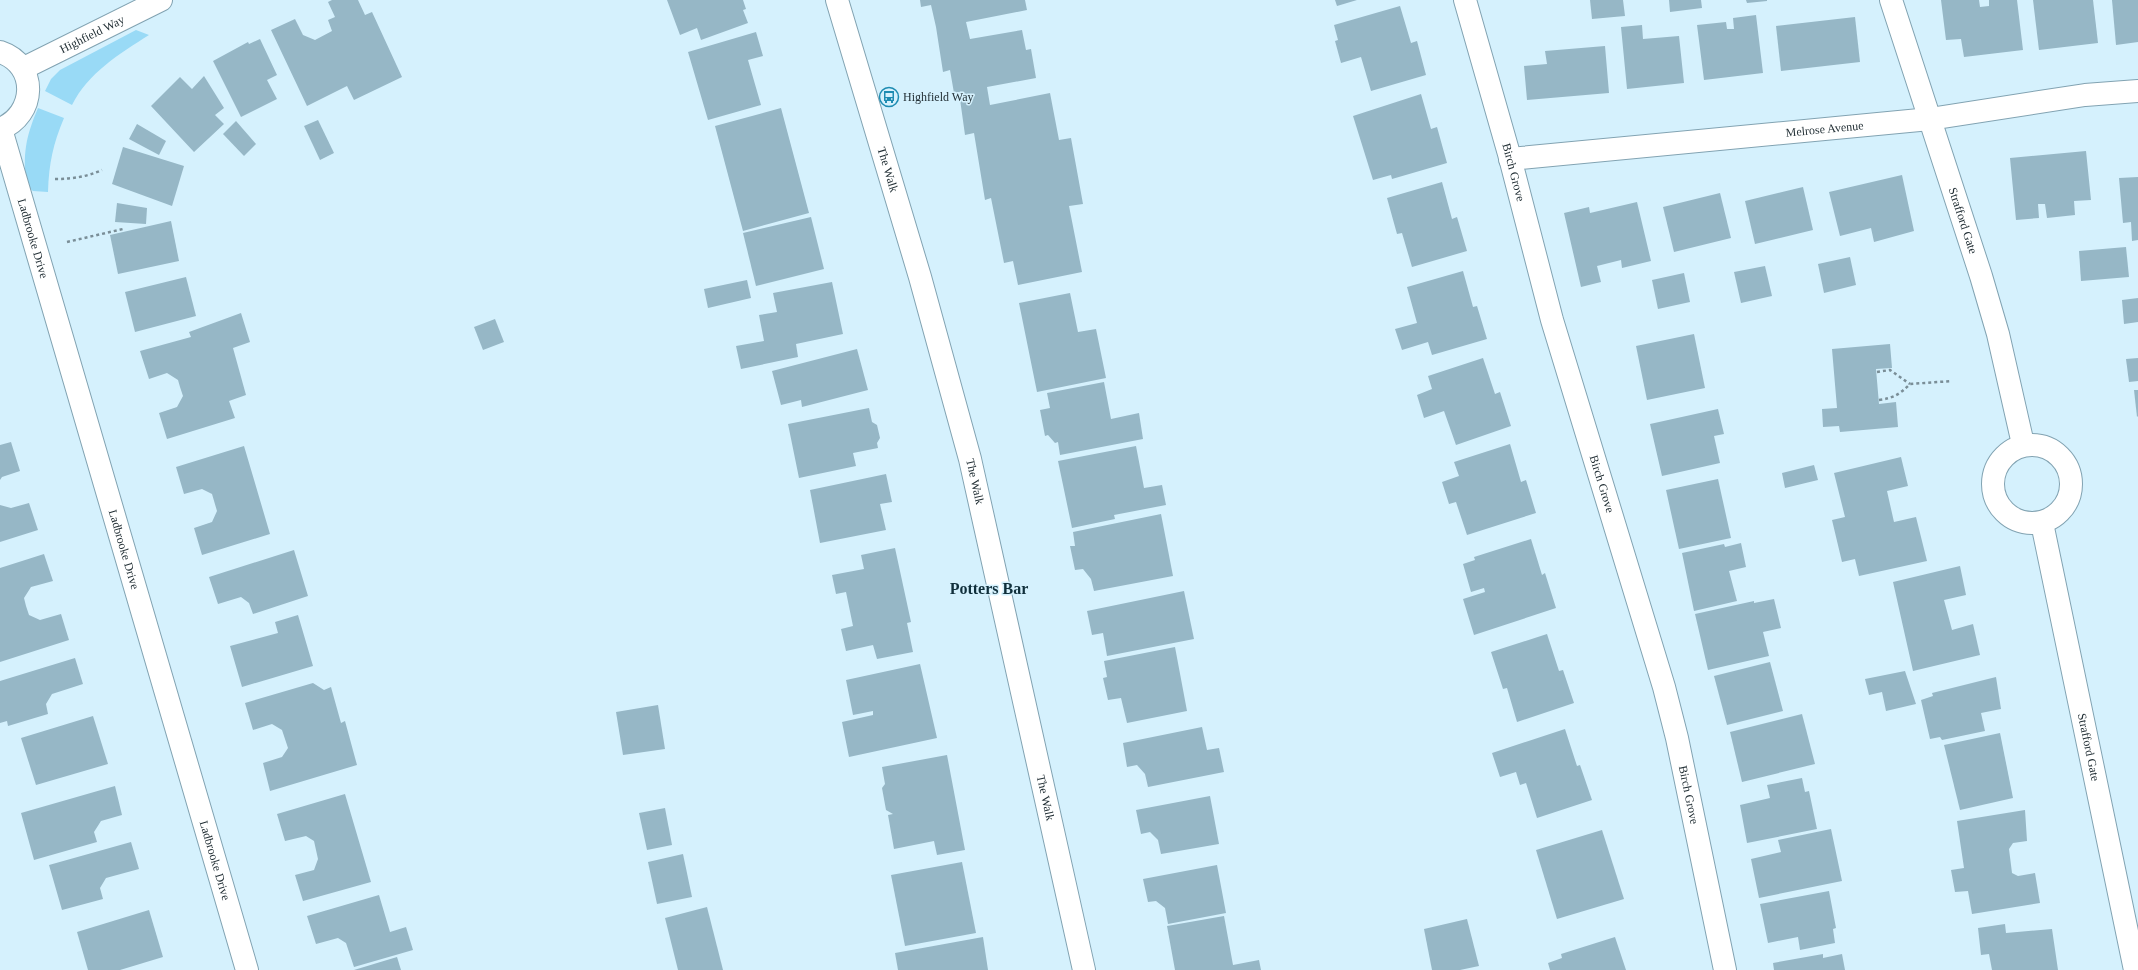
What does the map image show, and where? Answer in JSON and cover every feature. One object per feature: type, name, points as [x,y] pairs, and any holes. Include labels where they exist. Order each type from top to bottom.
[{"type":"street","name":"Highfield Way","points":[[24,68],[161,0]]},
{"type":"street","name":"The Walk","points":[[837,0],[920,277],[970,459],[1084,970]]},
{"type":"street","name":"Birch Grove","points":[[1465,0],[1510,159],[1553,325],[1650,639],[1675,731],[1725,970]]},
{"type":"street","name":"Strafford Gate","points":[[1892,0],[1982,276],[1998,334],[2023,444]]},
{"type":"street","points":[[0,52],[6,54],[24,68],[28,86],[27,99],[22,112],[13,122],[1,129]]},
{"type":"street","name":"Melrose Avenue","points":[[1510,159],[1930,118],[2085,95],[2138,91]]},
{"type":"street","name":"Ladbrooke Drive","points":[[1,129],[247,970]]},
{"type":"street","points":[[2023,444],[2045,446],[2056,452],[2064,461],[2070,473],[2071,485],[2066,503],[2054,517],[2042,524],[2018,521],[2008,515],[1999,507],[1994,495],[1994,475],[2000,460],[2008,452],[2023,444]]},
{"type":"street","name":"Strafford Gate","points":[[2042,524],[2135,970]]},
{"type":"path","points":[[55,178],[70,179],[88,176],[102,170]]},
{"type":"path","points":[[37,250],[123,228]]},
{"type":"path","points":[[1877,372],[1890,370],[1910,384],[1952,381]]},
{"type":"path","points":[[1879,400],[1892,399],[1902,393],[1910,384]]},
{"type":"shaded area","points":[[136,30],[149,35],[127,49],[95,74],[72,105],[45,91],[51,79],[60,70]]},
{"type":"shaded area","points":[[38,108],[64,118],[52,154],[48,192],[33,191],[27,186],[25,165],[26,146]]},
{"type":"building","points":[[332,0],[358,0],[365,15],[372,12],[402,77],[354,100],[347,86],[307,106],[271,30],[295,19],[303,35],[315,40],[332,31],[328,20],[335,17],[328,2]]},
{"type":"building","points":[[667,0],[743,0],[746,9],[743,10],[748,23],[701,40],[697,28],[680,35]]},
{"type":"building","points":[[920,0],[1025,0],[1027,10],[966,22],[970,39],[1022,30],[1026,50],[1031,49],[1036,78],[987,87],[990,105],[1050,93],[1059,140],[1071,138],[1083,204],[1069,206],[1082,272],[1018,285],[1013,261],[1004,263],[991,198],[985,200],[974,133],[965,135],[959,92],[954,93],[950,70],[943,72],[931,5],[921,7]]},
{"type":"building","points":[[1335,0],[1357,0],[1337,6]]},
{"type":"building","points":[[1590,0],[1623,0],[1625,16],[1592,19]]},
{"type":"building","points":[[1669,0],[1701,0],[1702,8],[1670,12]]},
{"type":"building","points":[[1746,0],[1767,0],[1767,1],[1747,3]]},
{"type":"building","points":[[1941,0],[1979,0],[1980,7],[1989,6],[1989,0],[2017,0],[2023,50],[1964,57],[1961,39],[1946,40]]},
{"type":"building","points":[[2033,0],[2093,0],[2098,43],[2039,50]]},
{"type":"building","points":[[2112,0],[2138,0],[2138,42],[2116,45]]},
{"type":"building","points":[[1400,6],[1411,43],[1417,41],[1426,75],[1371,91],[1361,57],[1341,63],[1335,41],[1338,40],[1334,25]]},
{"type":"building","points":[[1756,15],[1763,73],[1704,80],[1697,25],[1726,22],[1727,29],[1734,29],[1733,18]]},
{"type":"building","points":[[1855,17],[1860,62],[1781,71],[1776,26]]},
{"type":"building","points":[[1642,25],[1643,39],[1679,36],[1684,83],[1627,89],[1621,27]]},
{"type":"building","points":[[756,32],[763,56],[748,60],[761,105],[708,120],[688,52]]},
{"type":"building","points":[[260,39],[277,75],[267,80],[277,99],[241,117],[213,61],[248,42],[249,44]]},
{"type":"building","points":[[1605,46],[1609,93],[1527,100],[1524,66],[1547,64],[1545,51]]},
{"type":"building","points":[[204,76],[224,108],[215,115],[224,124],[194,152],[151,106],[180,77],[192,89]]},
{"type":"building","points":[[1421,94],[1431,129],[1437,127],[1447,163],[1392,179],[1391,175],[1373,180],[1353,116]]},
{"type":"building","points":[[781,108],[809,213],[743,231],[715,126]]},
{"type":"building","points":[[318,120],[334,153],[320,160],[304,126]]},
{"type":"building","points":[[236,121],[256,144],[244,156],[223,134]]},
{"type":"building","points":[[137,124],[166,141],[159,155],[129,139]]},
{"type":"building","points":[[123,147],[184,166],[172,206],[112,184]]},
{"type":"building","points":[[2086,151],[2091,200],[2074,201],[2075,215],[2047,218],[2045,204],[2038,204],[2039,218],[2016,220],[2010,158]]},
{"type":"building","points":[[1902,175],[1914,231],[1874,242],[1871,228],[1840,236],[1829,192]]},
{"type":"building","points":[[2138,177],[2138,240],[2132,241],[2131,222],[2123,223],[2119,178]]},
{"type":"building","points":[[1442,182],[1452,219],[1457,217],[1467,251],[1412,267],[1402,233],[1397,234],[1387,198]]},
{"type":"building","points":[[1803,187],[1813,230],[1755,244],[1745,201]]},
{"type":"building","points":[[1720,193],[1731,238],[1674,252],[1663,207]]},
{"type":"building","points":[[1637,202],[1651,261],[1622,268],[1621,260],[1597,266],[1601,282],[1581,287],[1564,213],[1589,207],[1590,213]]},
{"type":"building","points":[[117,203],[147,208],[146,224],[115,222]]},
{"type":"building","points":[[811,217],[824,269],[756,286],[743,233]]},
{"type":"building","points":[[171,221],[179,261],[118,274],[110,235]]},
{"type":"building","points":[[2126,247],[2129,277],[2081,281],[2079,251]]},
{"type":"building","points":[[1850,257],[1856,285],[1824,293],[1818,264]]},
{"type":"building","points":[[1765,266],[1772,296],[1741,303],[1734,272]]},
{"type":"building","points":[[1463,271],[1473,307],[1477,306],[1487,339],[1432,355],[1428,342],[1402,350],[1395,329],[1417,323],[1407,287]]},
{"type":"building","points":[[1684,273],[1690,302],[1658,309],[1652,280]]},
{"type":"building","points":[[186,277],[196,316],[135,332],[125,292]]},
{"type":"building","points":[[747,280],[751,298],[708,308],[704,289]]},
{"type":"building","points":[[832,282],[843,334],[796,344],[798,357],[741,369],[736,346],[764,341],[759,315],[777,312],[773,293]]},
{"type":"building","points":[[1070,293],[1078,332],[1096,329],[1106,378],[1037,392],[1019,303]]},
{"type":"building","points":[[2138,298],[2138,322],[2124,324],[2122,300]]},
{"type":"building","points":[[241,313],[250,342],[233,348],[246,395],[229,401],[235,418],[167,439],[159,413],[177,407],[183,396],[178,380],[167,373],[149,379],[140,351],[191,337],[189,332]]},
{"type":"building","points":[[495,319],[504,342],[483,350],[474,327]]},
{"type":"building","points":[[1694,334],[1705,388],[1647,400],[1636,346]]},
{"type":"building","points":[[1890,344],[1892,368],[1876,369],[1879,404],[1896,402],[1898,427],[1840,432],[1839,426],[1823,427],[1822,409],[1837,408],[1832,349]]},
{"type":"building","points":[[857,349],[868,390],[802,407],[801,400],[781,405],[772,371]]},
{"type":"building","points":[[1483,358],[1495,394],[1500,392],[1511,426],[1456,445],[1444,411],[1424,418],[1417,395],[1432,389],[1428,376]]},
{"type":"building","points":[[2138,358],[2138,381],[2129,382],[2126,359]]},
{"type":"building","points":[[1104,382],[1111,419],[1139,413],[1143,439],[1060,455],[1058,442],[1055,443],[1048,435],[1045,436],[1040,410],[1050,408],[1047,393]]},
{"type":"building","points":[[2134,390],[2138,390],[2137,417]]},
{"type":"building","points":[[869,408],[872,422],[877,425],[880,438],[877,443],[878,448],[853,453],[856,466],[799,478],[788,424]]},
{"type":"building","points":[[1718,409],[1724,434],[1714,436],[1720,463],[1662,476],[1650,424]]},
{"type":"building","points":[[11,442],[20,471],[2,477],[0,480],[0,445]]},
{"type":"building","points":[[1510,444],[1521,482],[1526,480],[1536,513],[1467,535],[1456,502],[1449,504],[1442,482],[1459,476],[1454,462]]},
{"type":"building","points":[[244,446],[270,534],[202,555],[194,528],[212,522],[217,511],[212,494],[202,489],[184,494],[176,467]]},
{"type":"building","points":[[1136,446],[1144,488],[1162,485],[1166,505],[1114,515],[1115,519],[1072,528],[1058,461]]},
{"type":"building","points":[[1901,457],[1908,486],[1887,491],[1894,522],[1916,517],[1927,561],[1859,576],[1855,559],[1842,562],[1832,520],[1845,517],[1834,473]]},
{"type":"building","points":[[1814,465],[1818,480],[1785,488],[1782,473]]},
{"type":"building","points":[[886,474],[892,502],[880,504],[886,530],[820,543],[810,490]]},
{"type":"building","points":[[1718,479],[1731,538],[1679,549],[1666,490]]},
{"type":"building","points":[[29,503],[38,530],[0,542],[0,505],[11,508]]},
{"type":"building","points":[[1161,514],[1173,576],[1094,591],[1091,579],[1083,569],[1075,570],[1070,546],[1075,546],[1073,532]]},
{"type":"building","points":[[1531,539],[1542,575],[1545,573],[1556,608],[1474,635],[1463,599],[1485,592],[1484,588],[1471,592],[1463,564],[1475,560],[1474,557]]},
{"type":"building","points":[[1741,543],[1746,567],[1729,571],[1737,601],[1694,611],[1682,553],[1724,544],[1725,547]]},
{"type":"building","points":[[895,548],[911,622],[907,623],[913,652],[877,659],[873,645],[846,651],[841,629],[853,626],[846,592],[836,594],[832,575],[864,569],[861,555]]},
{"type":"building","points":[[294,550],[308,596],[253,614],[249,603],[241,597],[218,604],[209,577]]},
{"type":"building","points":[[44,554],[53,581],[31,587],[24,598],[26,606],[29,615],[40,620],[61,614],[69,640],[0,662],[0,568]]},
{"type":"building","points":[[1960,566],[1966,595],[1944,600],[1952,630],[1973,624],[1980,655],[1913,671],[1893,582]]},
{"type":"building","points":[[1184,591],[1194,639],[1107,656],[1103,633],[1092,635],[1087,611]]},
{"type":"building","points":[[1774,599],[1781,628],[1763,632],[1769,656],[1708,670],[1695,614],[1754,601],[1754,603]]},
{"type":"building","points":[[298,615],[313,666],[242,687],[230,646],[278,633],[275,622]]},
{"type":"building","points":[[1547,634],[1559,671],[1563,670],[1574,703],[1517,722],[1507,688],[1503,689],[1491,652]]},
{"type":"building","points":[[1175,647],[1187,711],[1127,723],[1121,698],[1108,700],[1103,678],[1107,677],[1104,661]]},
{"type":"building","points":[[75,658],[83,684],[52,694],[46,704],[48,714],[8,726],[7,721],[0,723],[0,681]]},
{"type":"building","points":[[1770,662],[1783,711],[1727,725],[1714,676]]},
{"type":"building","points":[[920,664],[937,738],[849,757],[842,722],[873,715],[873,711],[853,715],[846,680]]},
{"type":"building","points":[[1905,671],[1916,704],[1886,711],[1882,692],[1869,695],[1865,679]]},
{"type":"building","points":[[1996,677],[2001,709],[1981,713],[1985,731],[1942,740],[1940,737],[1930,739],[1921,700],[1933,696],[1932,693]]},
{"type":"building","points":[[313,683],[324,690],[331,687],[341,723],[345,721],[357,765],[270,791],[263,763],[282,757],[288,748],[282,730],[272,724],[253,730],[245,703]]},
{"type":"building","points":[[658,705],[665,749],[623,755],[616,712]]},
{"type":"building","points":[[1802,714],[1815,764],[1742,782],[1730,732]]},
{"type":"building","points":[[93,716],[108,764],[36,785],[21,738]]},
{"type":"building","points":[[1202,727],[1207,750],[1219,748],[1224,772],[1148,787],[1145,774],[1137,765],[1127,767],[1123,743]]},
{"type":"building","points":[[1565,729],[1577,766],[1580,765],[1592,800],[1537,818],[1526,783],[1520,785],[1516,772],[1500,777],[1492,753]]},
{"type":"building","points":[[2000,733],[2013,798],[1960,810],[1944,745]]},
{"type":"building","points":[[947,755],[965,850],[937,855],[934,841],[894,849],[888,815],[893,814],[886,810],[882,788],[885,784],[882,767]]},
{"type":"building","points":[[1802,778],[1805,792],[1809,791],[1817,829],[1747,843],[1740,805],[1770,798],[1767,785]]},
{"type":"building","points":[[115,786],[122,815],[101,821],[94,832],[97,842],[34,860],[21,813]]},
{"type":"building","points":[[345,794],[371,882],[303,901],[295,875],[314,870],[318,859],[314,841],[306,836],[285,841],[277,814]]},
{"type":"building","points":[[1210,796],[1219,844],[1161,854],[1158,840],[1150,832],[1141,834],[1136,810]]},
{"type":"building","points":[[665,808],[672,845],[647,850],[639,813]]},
{"type":"building","points":[[2025,810],[2027,841],[2013,843],[2009,849],[2012,873],[2018,876],[2035,873],[2040,903],[1972,914],[1968,891],[1955,892],[1951,870],[1964,868],[1957,821]]},
{"type":"building","points":[[1831,829],[1842,881],[1759,898],[1751,859],[1781,852],[1778,840]]},
{"type":"building","points":[[1602,830],[1624,899],[1557,919],[1536,850]]},
{"type":"building","points":[[131,842],[139,869],[106,878],[100,888],[103,899],[62,910],[49,865]]},
{"type":"building","points":[[683,854],[692,897],[657,904],[648,862]]},
{"type":"building","points":[[962,862],[976,933],[905,946],[891,875]]},
{"type":"building","points":[[1217,865],[1226,913],[1168,924],[1165,908],[1156,901],[1148,902],[1143,879]]},
{"type":"building","points":[[1829,891],[1836,928],[1833,929],[1835,943],[1800,950],[1798,937],[1768,943],[1760,904]]},
{"type":"building","points":[[379,895],[390,932],[406,927],[413,950],[354,967],[346,943],[338,938],[316,944],[307,916]]},
{"type":"building","points":[[707,907],[723,970],[678,970],[665,918]]},
{"type":"building","points":[[149,910],[163,957],[120,970],[88,970],[77,932]]},
{"type":"building","points":[[1224,916],[1233,965],[1259,960],[1261,970],[1175,970],[1167,926]]},
{"type":"building","points":[[1467,919],[1479,966],[1460,970],[1432,970],[1424,929]]},
{"type":"building","points":[[2005,924],[2006,933],[2052,929],[2058,970],[1992,970],[1989,954],[1981,955],[1978,928]]},
{"type":"building","points":[[983,937],[988,970],[898,970],[895,953]]},
{"type":"building","points":[[1615,937],[1626,970],[1550,970],[1548,963],[1562,958],[1561,954]]},
{"type":"building","points":[[1823,954],[1823,958],[1842,954],[1845,970],[1774,970],[1773,963]]},
{"type":"building","points":[[397,957],[401,970],[354,970]]},
{"type":"place","name":"Highfield Way","points":[[889,97]]},
{"type":"district","name":"Potters Bar","points":[[989,588]]}]
